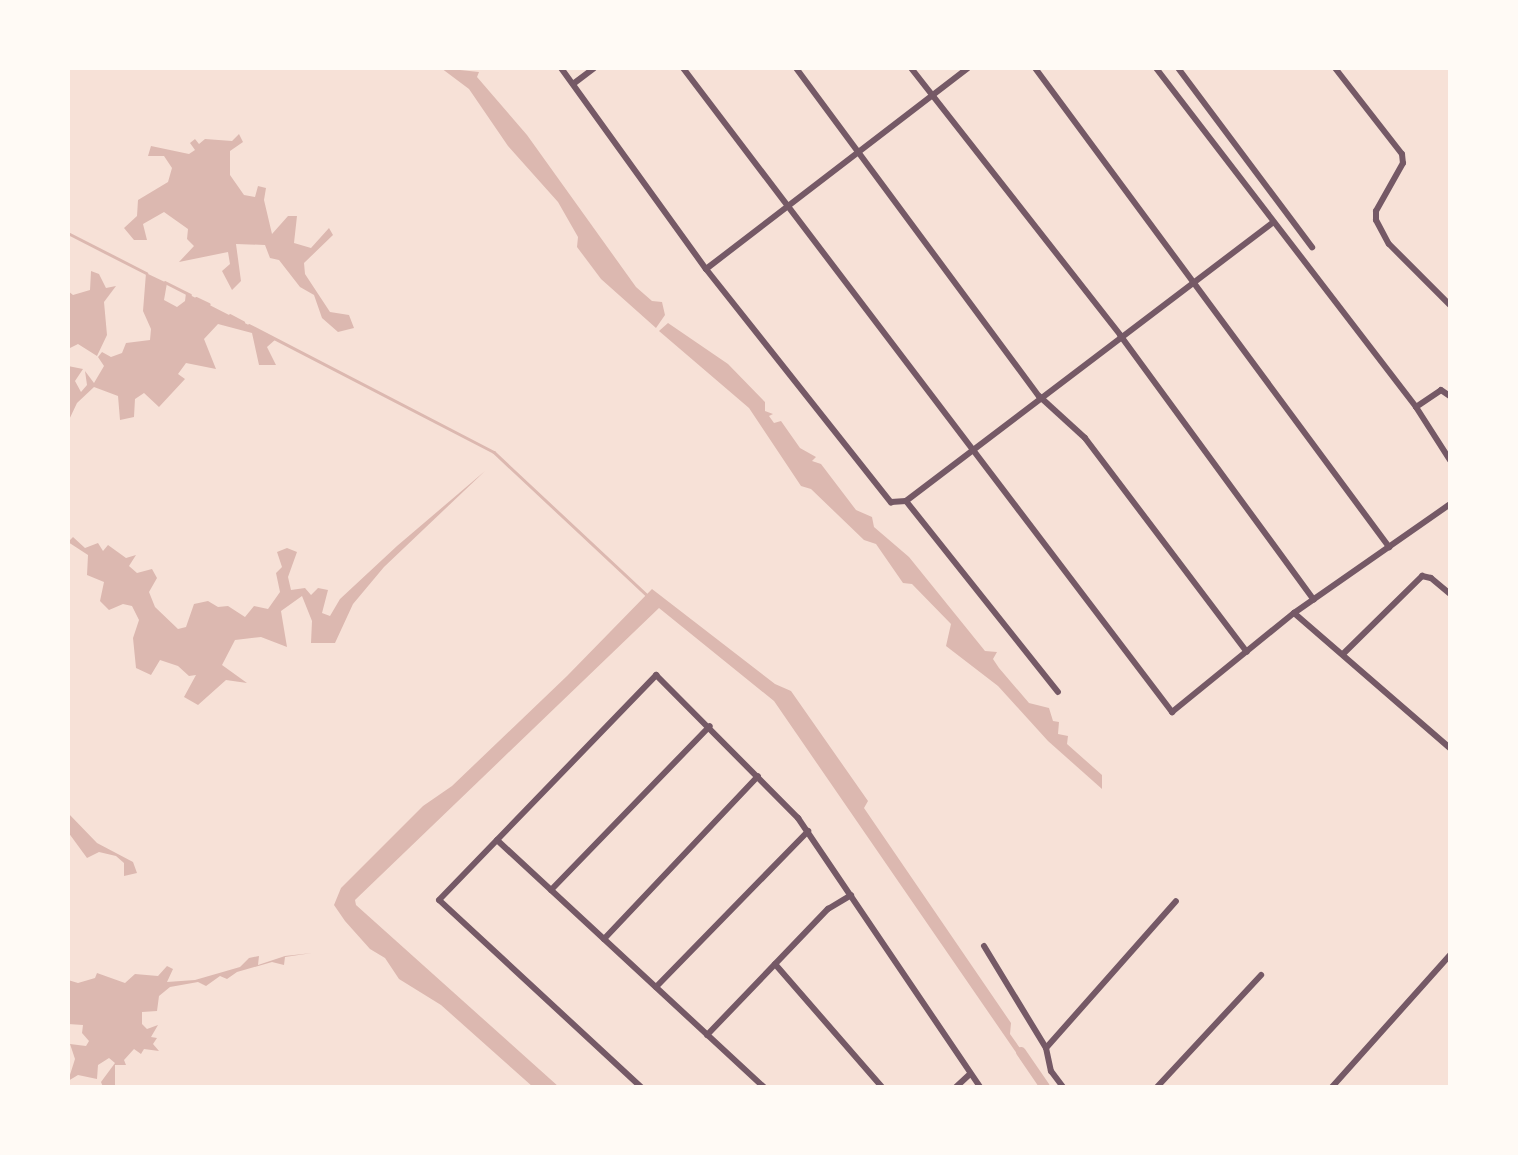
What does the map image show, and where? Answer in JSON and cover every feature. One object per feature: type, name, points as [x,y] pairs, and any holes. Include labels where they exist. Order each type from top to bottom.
[{"type":"street","points":[[561,68],[706,269],[891,502],[906,501],[1039,396],[1272,223]]},
{"type":"street","points":[[573,85],[594,68]]},
{"type":"street","points":[[683,68],[1172,712],[1294,613],[1450,504]]},
{"type":"street","points":[[796,68],[1039,396],[1085,439],[1247,652]]},
{"type":"street","points":[[911,68],[1120,335],[1314,600]]},
{"type":"street","points":[[706,269],[968,68]]},
{"type":"street","points":[[1035,68],[1191,284],[1389,547]]},
{"type":"street","points":[[1156,68],[1272,223],[1416,407],[1450,460]]},
{"type":"street","points":[[1178,68],[1312,247]]},
{"type":"street","points":[[1335,68],[1402,154],[1403,163],[1376,211],[1377,220],[1389,244],[1450,305]]},
{"type":"street","points":[[1416,407],[1441,390],[1450,396]]},
{"type":"street","points":[[906,501],[1058,692]]},
{"type":"street","points":[[1344,653],[1422,576],[1431,578],[1450,594]]},
{"type":"street","points":[[1294,613],[1344,653],[1450,748]]},
{"type":"street","points":[[641,1087],[439,900],[656,675],[758,776],[808,831],[980,1087]]},
{"type":"street","points":[[551,890],[709,726]]},
{"type":"street","points":[[604,939],[758,776]]},
{"type":"street","points":[[656,987],[808,831]]},
{"type":"street","points":[[497,840],[764,1087]]},
{"type":"street","points":[[707,1035],[828,909],[851,895]]},
{"type":"street","points":[[1046,1048],[1176,901]]},
{"type":"street","points":[[984,946],[1046,1048],[1051,1070],[1063,1087]]},
{"type":"street","points":[[1332,1087],[1450,955]]},
{"type":"street","points":[[775,964],[883,1087]]},
{"type":"street","points":[[1157,1087],[1261,975]]},
{"type":"street","points":[[956,1087],[970,1075]]},
{"type":"shaded area","points":[[441,68],[479,72],[477,77],[527,135],[636,287],[652,301],[662,302],[665,315],[656,328],[601,279],[577,247],[578,237],[558,202],[508,146],[469,89]]},
{"type":"shaded area","points":[[239,134],[243,142],[230,151],[230,175],[244,195],[255,197],[258,186],[266,188],[264,200],[272,234],[288,216],[297,216],[294,243],[311,248],[329,228],[333,235],[304,263],[305,274],[330,312],[349,315],[354,328],[338,332],[322,318],[314,295],[300,287],[279,260],[270,258],[265,245],[236,244],[241,281],[232,290],[222,271],[230,264],[228,252],[179,262],[194,246],[187,239],[188,229],[164,212],[143,224],[147,240],[134,240],[124,228],[137,216],[138,200],[168,182],[172,168],[164,156],[148,156],[151,146],[189,154],[195,150],[190,143],[195,139],[199,144],[205,139],[232,141]]},
{"type":"shaded area","points":[[91,271],[99,274],[106,288],[116,286],[104,302],[107,335],[97,356],[78,344],[68,349],[68,291],[73,295],[90,290]]},
{"type":"shaded area","points":[[146,273],[167,283],[164,300],[177,307],[185,301],[186,293],[276,339],[267,347],[276,365],[259,365],[252,333],[218,324],[204,339],[216,369],[186,363],[178,374],[185,379],[159,407],[144,393],[135,399],[134,417],[120,420],[118,396],[94,387],[77,403],[68,422],[68,366],[83,369],[75,381],[81,392],[87,385],[85,371],[94,383],[104,366],[98,357],[102,352],[111,357],[122,353],[126,343],[150,340],[151,329],[143,311]]},
{"type":"shaded area","points":[[668,323],[728,364],[765,402],[765,411],[773,414],[769,416],[774,423],[781,421],[800,448],[816,457],[812,461],[821,464],[856,510],[872,517],[874,527],[909,557],[985,651],[997,652],[993,659],[1029,703],[1049,708],[1053,721],[1059,722],[1058,734],[1068,736],[1067,744],[1102,775],[1102,789],[1048,741],[998,686],[946,646],[951,624],[912,584],[903,583],[876,544],[864,540],[811,489],[801,486],[749,408],[659,331]]},
{"type":"shaded area","points":[[485,471],[384,567],[353,604],[335,643],[311,643],[312,621],[302,596],[281,611],[287,647],[261,637],[235,640],[222,665],[247,683],[226,680],[198,705],[184,697],[196,675],[189,676],[178,666],[160,660],[151,675],[136,668],[133,638],[139,620],[132,606],[123,604],[109,610],[100,601],[104,582],[87,575],[88,555],[68,542],[73,537],[85,548],[98,543],[103,551],[108,545],[126,558],[136,555],[129,566],[137,573],[152,569],[157,578],[149,592],[155,607],[178,629],[186,627],[194,604],[208,601],[218,607],[228,606],[245,617],[254,606],[268,609],[280,592],[276,573],[282,567],[277,552],[287,548],[297,552],[288,577],[291,590],[305,588],[311,595],[318,588],[328,590],[322,613],[330,616],[340,599]]},
{"type":"shaded area","points":[[652,589],[775,684],[791,691],[868,801],[864,808],[1011,1023],[1010,1034],[1029,1061],[1024,1064],[774,701],[659,608],[355,900],[356,905],[559,1087],[533,1087],[441,1005],[399,979],[385,958],[370,949],[345,921],[334,905],[341,888],[423,806],[452,786],[567,676]]},
{"type":"shaded area","points":[[68,813],[97,843],[133,862],[137,873],[124,876],[124,863],[116,856],[99,852],[87,858],[68,832]]},
{"type":"shaded area","points":[[312,953],[285,957],[284,965],[272,962],[237,972],[227,979],[220,976],[206,986],[198,982],[170,987],[159,996],[157,1011],[142,1012],[142,1024],[147,1029],[158,1025],[151,1037],[157,1038],[153,1044],[159,1051],[144,1049],[141,1054],[134,1049],[124,1060],[126,1065],[115,1065],[115,1087],[103,1087],[101,1082],[115,1063],[109,1058],[98,1065],[97,1079],[78,1075],[68,1081],[75,1059],[70,1044],[86,1046],[89,1041],[82,1033],[83,1025],[68,1024],[68,980],[78,983],[95,978],[97,973],[125,983],[135,974],[158,976],[167,966],[173,969],[167,982],[195,980],[240,967],[249,958],[259,956],[258,965],[285,956]]},
{"type":"waterway","points":[[68,233],[146,273]]},
{"type":"waterway","points":[[165,282],[190,295]]},
{"type":"waterway","points":[[196,298],[209,304]]},
{"type":"waterway","points":[[230,315],[243,322]]},
{"type":"waterway","points":[[249,325],[494,452],[648,596]]},
{"type":"waterway","points":[[1021,1052],[1045,1087]]}]
